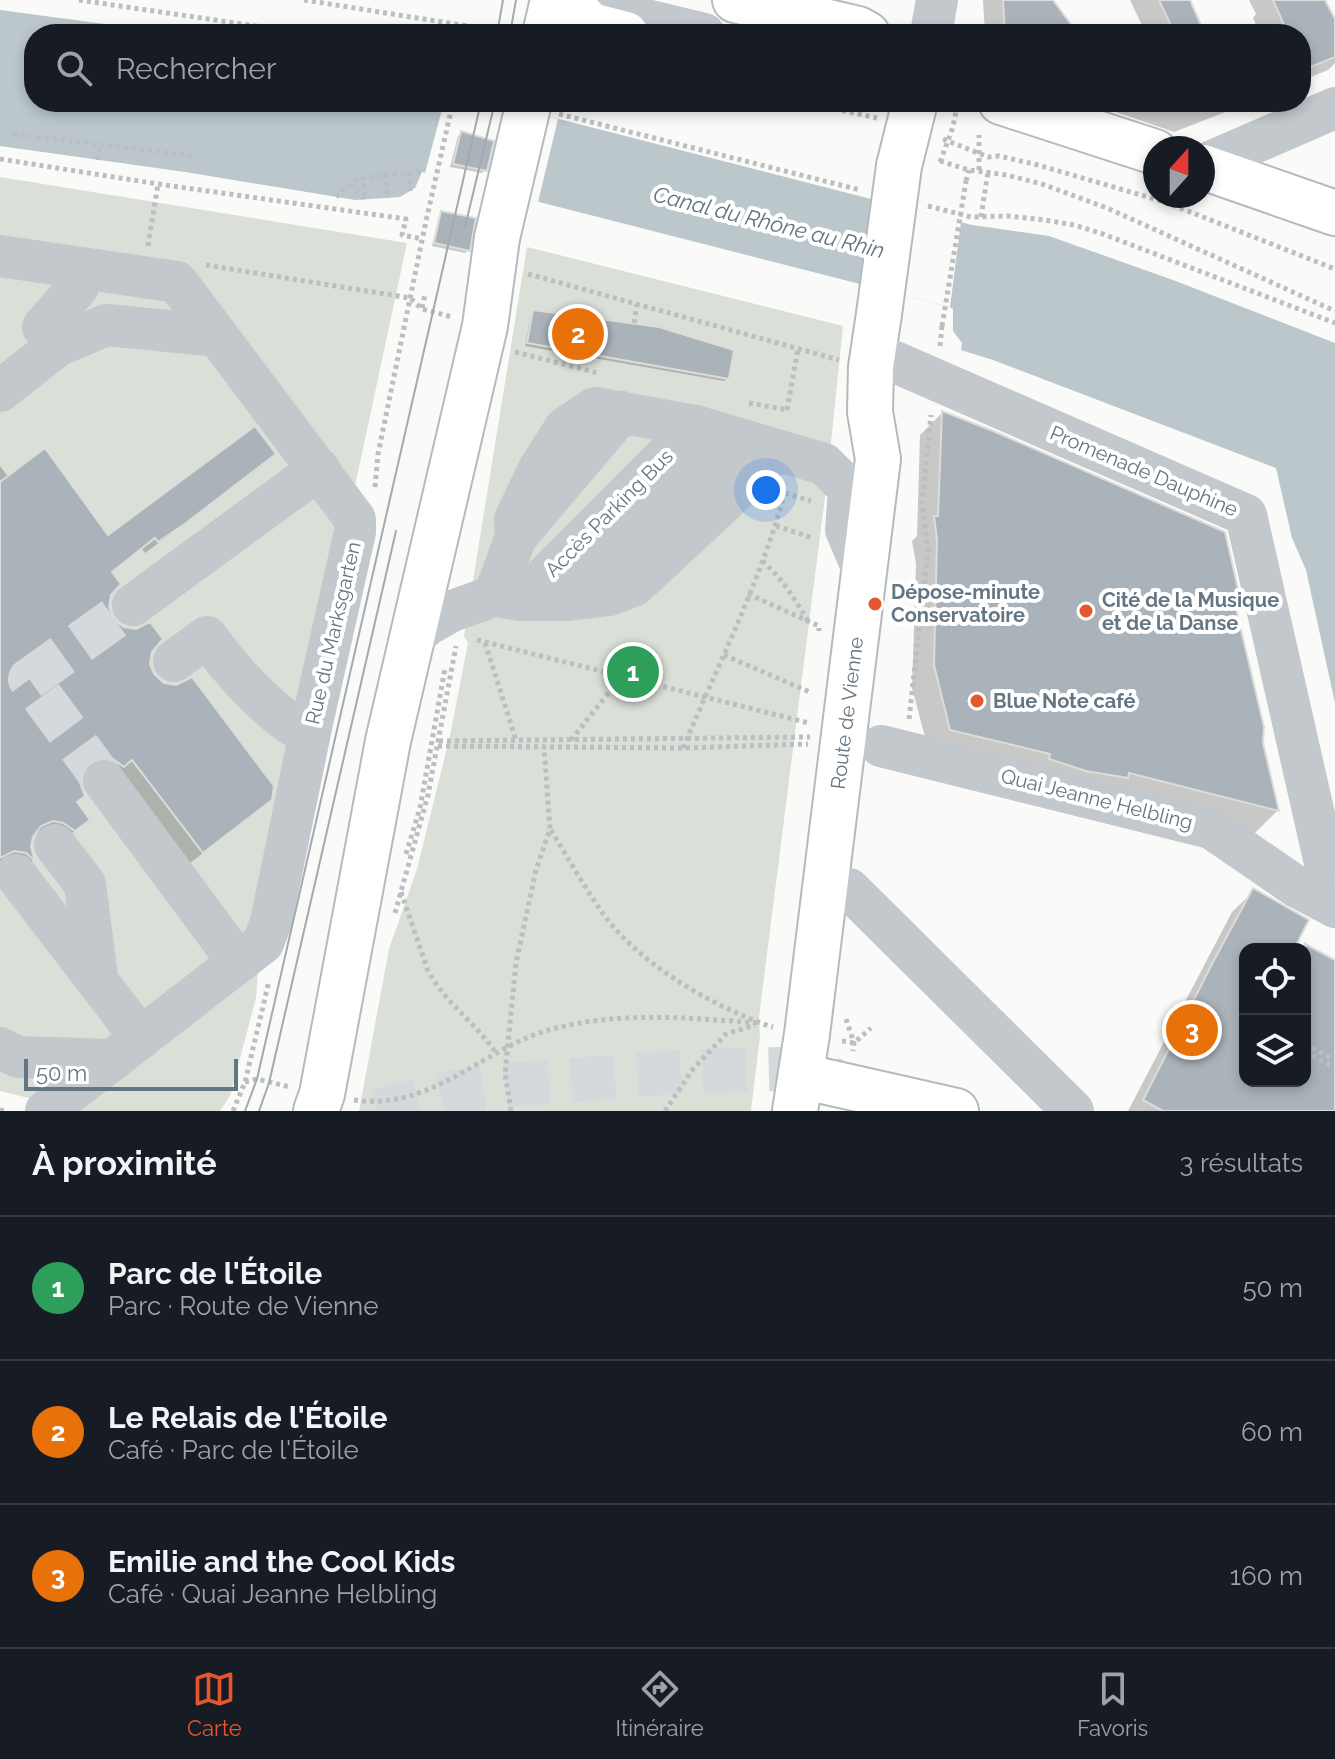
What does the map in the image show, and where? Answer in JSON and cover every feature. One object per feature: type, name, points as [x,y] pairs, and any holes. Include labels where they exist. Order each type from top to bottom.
[{"type":"main road","points":[[548,24],[554,0]]},
{"type":"main road","points":[[565,0],[590,24]]},
{"type":"main road","points":[[735,0],[837,24]]},
{"type":"main road","points":[[321,1104],[388,741],[436,627],[485,326],[508,249],[528,112]]},
{"type":"main road","points":[[990,119],[1143,150]]},
{"type":"main road","name":"Route de Vienne","points":[[798,1094],[849,744],[864,572],[878,459],[870,412],[883,364],[879,314],[914,141]]},
{"type":"main road","points":[[1215,170],[1335,213]]},
{"type":"main road","points":[[798,1094],[956,1111]]},
{"type":"street","points":[[553,24],[554,0]]},
{"type":"street","points":[[579,0],[605,10],[663,24]]},
{"type":"street","points":[[933,24],[937,0]]},
{"type":"street","points":[[1215,161],[1335,108]]},
{"type":"street","name":"Rue du Marksgarten","points":[[0,256],[177,282],[355,519],[355,532],[271,922],[251,952]]},
{"type":"street","points":[[43,327],[78,287],[82,268]]},
{"type":"street","points":[[0,391],[57,346],[106,325],[218,336]]},
{"type":"street","name":"Promenade Dauphine","points":[[883,364],[935,381],[1246,515],[1335,907]]},
{"type":"street","name":"Accès Parking Bus","points":[[508,598],[516,537],[515,519],[539,469],[565,428],[595,408],[695,426],[824,464],[849,489],[846,530],[864,572]]},
{"type":"street","name":"Accès Parking Bus","points":[[436,627],[508,598],[695,426]]},
{"type":"street","name":"Accès Parking Bus","points":[[568,600],[737,438]]},
{"type":"street","name":"Accès Parking Bus","points":[[508,598],[568,600],[610,595],[635,585],[753,475],[786,452]]},
{"type":"street","points":[[133,605],[197,536],[331,484]]},
{"type":"street","points":[[321,1104],[343,1071],[367,940],[425,743],[436,627]]},
{"type":"street","points":[[192,663],[292,725]]},
{"type":"street","name":"Quai Jeanne Helbling","points":[[849,744],[1211,828],[1297,887],[1335,907]]},
{"type":"street","points":[[46,1111],[251,952],[104,781]]},
{"type":"street","points":[[55,845],[85,884],[97,981]]},
{"type":"street","points":[[16,875],[97,981],[127,1049]]},
{"type":"street","points":[[849,889],[1073,1111]]},
{"type":"street","points":[[0,1048],[18,1057],[127,1049]]},
{"type":"path","points":[[79,0],[242,24]]},
{"type":"path","points":[[304,0],[461,24]]},
{"type":"path","points":[[426,221],[451,112]]},
{"type":"path","points":[[831,112],[914,141],[969,170],[1042,184],[1107,208],[1335,311]]},
{"type":"path","points":[[948,142],[956,112]]},
{"type":"path","points":[[979,170],[978,154],[990,119]]},
{"type":"path","points":[[13,134],[194,156]]},
{"type":"path","points":[[914,141],[948,142],[988,157],[1015,159],[1165,202],[1335,269]]},
{"type":"path","points":[[98,160],[100,145]]},
{"type":"path","points":[[0,159],[406,219],[402,235],[422,239]]},
{"type":"path","points":[[942,326],[969,170]]},
{"type":"path","points":[[409,172],[410,191]]},
{"type":"path","points":[[336,197],[358,178],[421,172]]},
{"type":"path","points":[[981,217],[988,172]]},
{"type":"path","points":[[385,174],[388,198]]},
{"type":"path","points":[[351,184],[365,199],[363,177]]},
{"type":"path","points":[[146,255],[158,184]]},
{"type":"path","points":[[508,249],[637,304],[798,349],[883,364]]},
{"type":"path","points":[[198,264],[410,298],[422,309],[425,294]]},
{"type":"path","points":[[634,323],[637,304]]},
{"type":"path","points":[[788,410],[798,349]]},
{"type":"path","points":[[849,744],[928,551],[922,503],[935,381]]},
{"type":"path","points":[[683,748],[776,526],[786,452]]},
{"type":"path","points":[[776,526],[819,541]]},
{"type":"path","points":[[762,561],[787,586],[808,622]]},
{"type":"path","points":[[748,594],[819,626]]},
{"type":"path","points":[[818,639],[821,612]]},
{"type":"path","points":[[420,808],[436,627],[809,723],[849,744]]},
{"type":"path","points":[[485,642],[517,743]]},
{"type":"path","points":[[724,655],[812,693],[813,680]]},
{"type":"path","points":[[565,747],[623,676]]},
{"type":"path","points":[[425,743],[687,738],[849,744]]},
{"type":"path","points":[[517,743],[544,747],[683,748],[849,744]]},
{"type":"path","points":[[511,1111],[505,1073],[516,963],[536,870],[550,829],[544,747]]},
{"type":"path","points":[[550,829],[600,910],[623,937],[651,962],[695,993],[759,1023]]},
{"type":"path","points":[[398,882],[434,982],[496,1053]]},
{"type":"path","points":[[245,1082],[257,1079],[321,1104],[383,1103],[451,1080],[507,1047],[549,1030],[577,1023],[608,1019],[690,1018],[759,1023],[783,1029]]},
{"type":"path","points":[[665,1111],[693,1069],[726,1034],[759,1023]]},
{"type":"path","points":[[854,1043],[871,1028]]},
{"type":"path","points":[[1311,1048],[1331,1062],[1311,1054]]},
{"type":"shaded area","points":[[0,177],[407,243],[261,926],[256,998],[230,1096],[220,1111],[82,1111],[0,1091]]},
{"type":"shaded area","points":[[527,247],[843,326],[827,481],[759,1017],[760,1036],[751,1111],[359,1111],[389,949],[417,869],[450,736],[468,643],[464,636]]},
{"type":"water","name":"Canal du Rhône au Rhin","points":[[0,10],[105,24],[24,24],[24,112],[530,112],[972,225],[1049,236],[1335,343],[1335,703],[1306,570],[1292,538],[1276,468],[961,350],[962,343],[953,331],[953,309],[950,307],[422,172],[415,188],[400,197],[355,200],[0,146]]},
{"type":"pier","points":[[441,112],[529,112],[558,119],[538,202],[425,173]]},
{"type":"pier","points":[[871,199],[961,222],[950,307],[860,284]]},
{"type":"building","points":[[1003,0],[1053,0],[1071,24],[1004,24]]},
{"type":"building","points":[[1159,0],[1190,0],[1201,24],[1170,24]]},
{"type":"building","points":[[1273,0],[1325,0],[1335,19],[1335,57],[1311,67],[1311,24],[1284,24]]},
{"type":"building","points":[[461,131],[494,141],[487,171],[453,164]]},
{"type":"building","points":[[441,211],[476,218],[470,251],[434,243]]},
{"type":"building","points":[[533,310],[659,327],[734,350],[729,379],[527,343]]},
{"type":"building","name":"Cité de la Musique et de la Danse","points":[[942,411],[1225,532],[1239,593],[1233,596],[1264,727],[1263,743],[1279,811],[1129,773],[1128,778],[1086,771],[1049,759],[1050,754],[950,730],[934,665],[937,540],[934,516],[938,516]]},
{"type":"building","points":[[255,426],[276,454],[186,523],[158,542],[155,538],[112,572],[121,584],[111,595],[109,607],[114,620],[124,627],[136,629],[150,622],[163,639],[152,652],[150,664],[154,674],[164,683],[176,685],[192,677],[274,786],[272,800],[203,853],[132,760],[124,767],[113,759],[101,757],[90,761],[82,771],[80,783],[85,796],[77,802],[90,820],[75,831],[53,821],[41,826],[33,837],[31,847],[35,861],[26,853],[14,851],[0,858],[0,482],[45,448],[108,535]]},
{"type":"building","points":[[1253,888],[1309,920],[1297,943],[1239,943],[1239,1087],[1311,1087],[1311,947],[1335,960],[1335,1111],[1163,1111],[1143,1100]]},
{"type":"tunnel","points":[[104,781],[29,679],[133,605]]},
{"type":"tunnel","points":[[376,1111],[450,1093],[520,1084],[693,1071],[778,1069],[839,1081]]},
{"type":"tram line","points":[[499,24],[503,0]]},
{"type":"tram line","points":[[512,24],[516,0]]},
{"type":"tram line","points":[[245,1111],[257,1079],[479,112]]},
{"type":"tram line","points":[[465,227],[493,112]]},
{"type":"tram line","points":[[259,1111],[269,1083],[396,531]]},
{"type":"place","name":"Le Relais de l'Étoile","points":[[578,334]]},
{"type":"place","name":"Dépose-minute Conservatoire","points":[[875,604]]},
{"type":"place","name":"Cité de la Musique et de la Danse","points":[[1086,611]]},
{"type":"place","name":"Parc de l'Étoile","points":[[633,672]]},
{"type":"place","name":"Blue Note café","points":[[977,701]]},
{"type":"place","name":"Emilie and the Cool Kids","points":[[1192,1030]]}]
